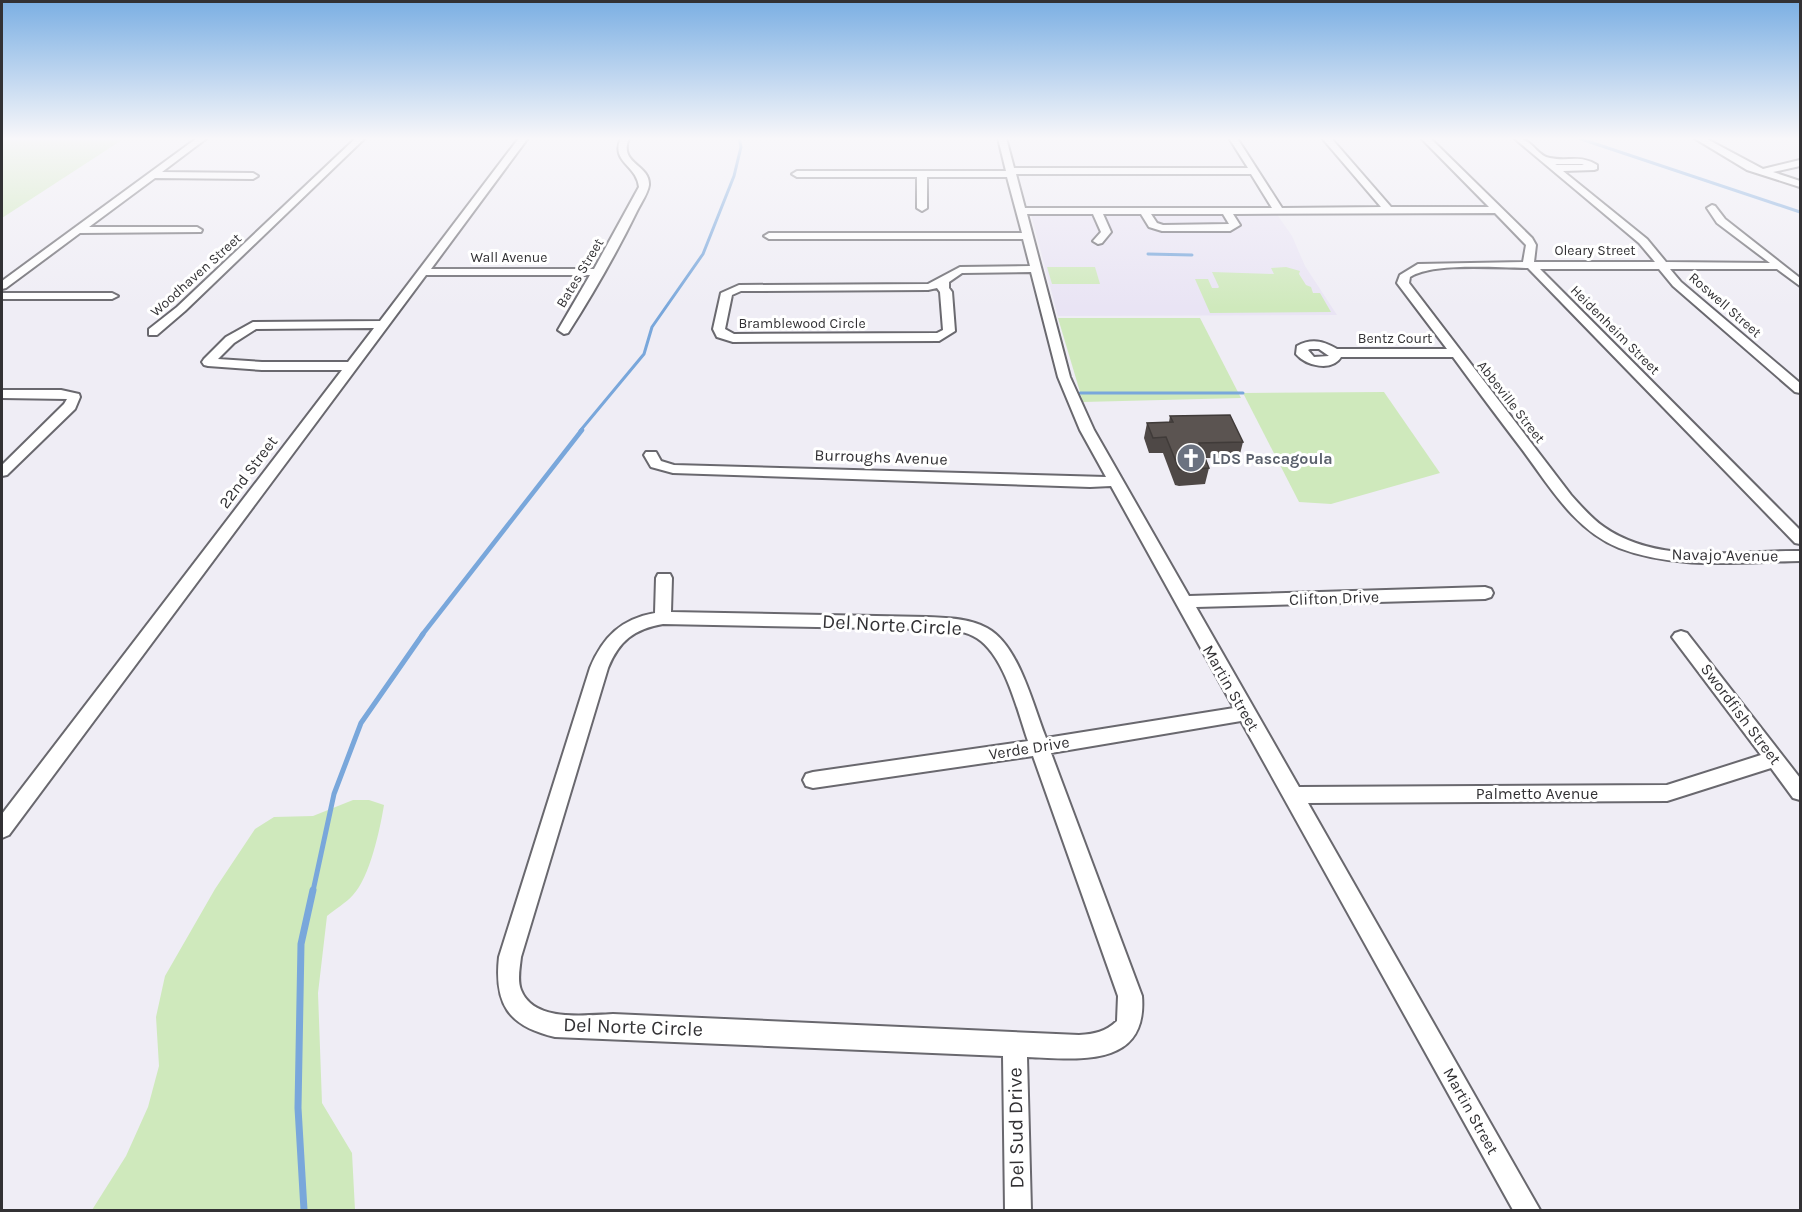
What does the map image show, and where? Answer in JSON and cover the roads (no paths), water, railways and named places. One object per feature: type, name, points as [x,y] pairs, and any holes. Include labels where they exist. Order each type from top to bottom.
[{"type":"street","points":[[2,286],[126,195]]},
{"type":"street","name":"Woodhaven Street","points":[[153,332],[187,303],[301,195]]},
{"type":"street","name":"22nd Street","points":[[2,829],[481,195]]},
{"type":"street","name":"Bates Street","points":[[564,330],[640,195]]},
{"type":"street","points":[[922,195],[922,208]]},
{"type":"street","name":"Martin Street","points":[[1017,195],[1034,243],[1036,269],[1065,378],[1087,430],[1527,1210]]},
{"type":"street","points":[[1269,195],[1280,211]]},
{"type":"street","points":[[1375,195],[1389,211]]},
{"type":"street","points":[[1482,195],[1528,240],[1531,245],[1526,257],[1530,265]]},
{"type":"street","name":"Roswell Street","points":[[1587,195],[1644,241],[1677,284],[1800,389]]},
{"type":"street","points":[[1712,208],[1721,221],[1800,283]]},
{"type":"street","points":[[1144,211],[1153,225],[1162,228],[1230,228],[1235,225],[1226,210]]},
{"type":"street","points":[[1021,211],[1498,210]]},
{"type":"street","points":[[1097,211],[1106,232],[1098,241]]},
{"type":"street","points":[[78,230],[197,230]]},
{"type":"street","points":[[770,236],[1034,243]]},
{"type":"street","name":"Oleary Street","points":[[1410,271],[1426,266],[1446,265],[1781,266]]},
{"type":"street","name":"Heidenheim Street","points":[[1530,265],[1800,539]]},
{"type":"street","name":"Bramblewood Circle","points":[[942,285],[946,292],[949,327],[948,331],[939,337],[733,338],[721,334],[718,329],[728,293],[739,288],[942,285],[951,274],[960,270],[1036,269]]},
{"type":"street","name":"Abbeville Street","points":[[1410,271],[1405,275],[1403,283],[1455,353],[1574,507],[1592,526],[1616,540]]},
{"type":"street","name":"Wall Avenue","points":[[422,272],[596,273]]},
{"type":"street","points":[[2,296],[112,296]]},
{"type":"street","points":[[350,366],[261,366],[208,362],[230,340],[253,326],[383,324]]},
{"type":"street","name":"Bentz Court","points":[[1335,353],[1455,353]]},
{"type":"street","points":[[2,394],[61,394],[74,397],[70,406],[2,472]]},
{"type":"street","name":"Burroughs Avenue","points":[[651,456],[656,464],[673,469],[1090,483],[1115,481]]},
{"type":"street","name":"Navajo Avenue","points":[[1616,540],[1650,551],[1675,555],[1800,555]]},
{"type":"street","points":[[663,618],[664,578]]},
{"type":"street","name":"Clifton Drive","points":[[1183,602],[1485,593]]},
{"type":"street","name":"Del Norte Circle","points":[[663,618],[927,623],[971,628],[991,638],[1002,651],[1039,747],[1130,996],[1131,1008],[1126,1029],[1116,1038],[1097,1046],[1015,1046],[624,1027],[573,1027],[549,1024],[528,1016],[519,1009],[511,996],[508,981],[510,957],[606,648],[620,633],[645,620],[663,618]]},
{"type":"street","name":"Swordfish Street","points":[[1681,637],[1800,792]]},
{"type":"street","name":"Verde Drive","points":[[813,780],[1039,747],[1245,712]]},
{"type":"street","name":"Palmetto Avenue","points":[[1292,795],[1667,793],[1775,759]]},
{"type":"street","name":"Del Sud Drive","points":[[1015,1046],[1018,1210]]},
{"type":"waterway","points":[[580,431],[644,354],[652,327],[703,254],[727,195]]},
{"type":"waterway","points":[[1748,195],[1800,212]]},
{"type":"waterway","points":[[1148,254],[1192,255]]},
{"type":"waterway","points":[[1080,393],[1243,393]]},
{"type":"waterway","points":[[422,635],[582,430]]},
{"type":"waterway","points":[[313,891],[334,794],[361,723],[423,634]]},
{"type":"waterway","points":[[304,1210],[298,1108],[301,944],[313,890]]},
{"type":"place","name":"LDS Pascagoula","points":[[1191,458]]}]
